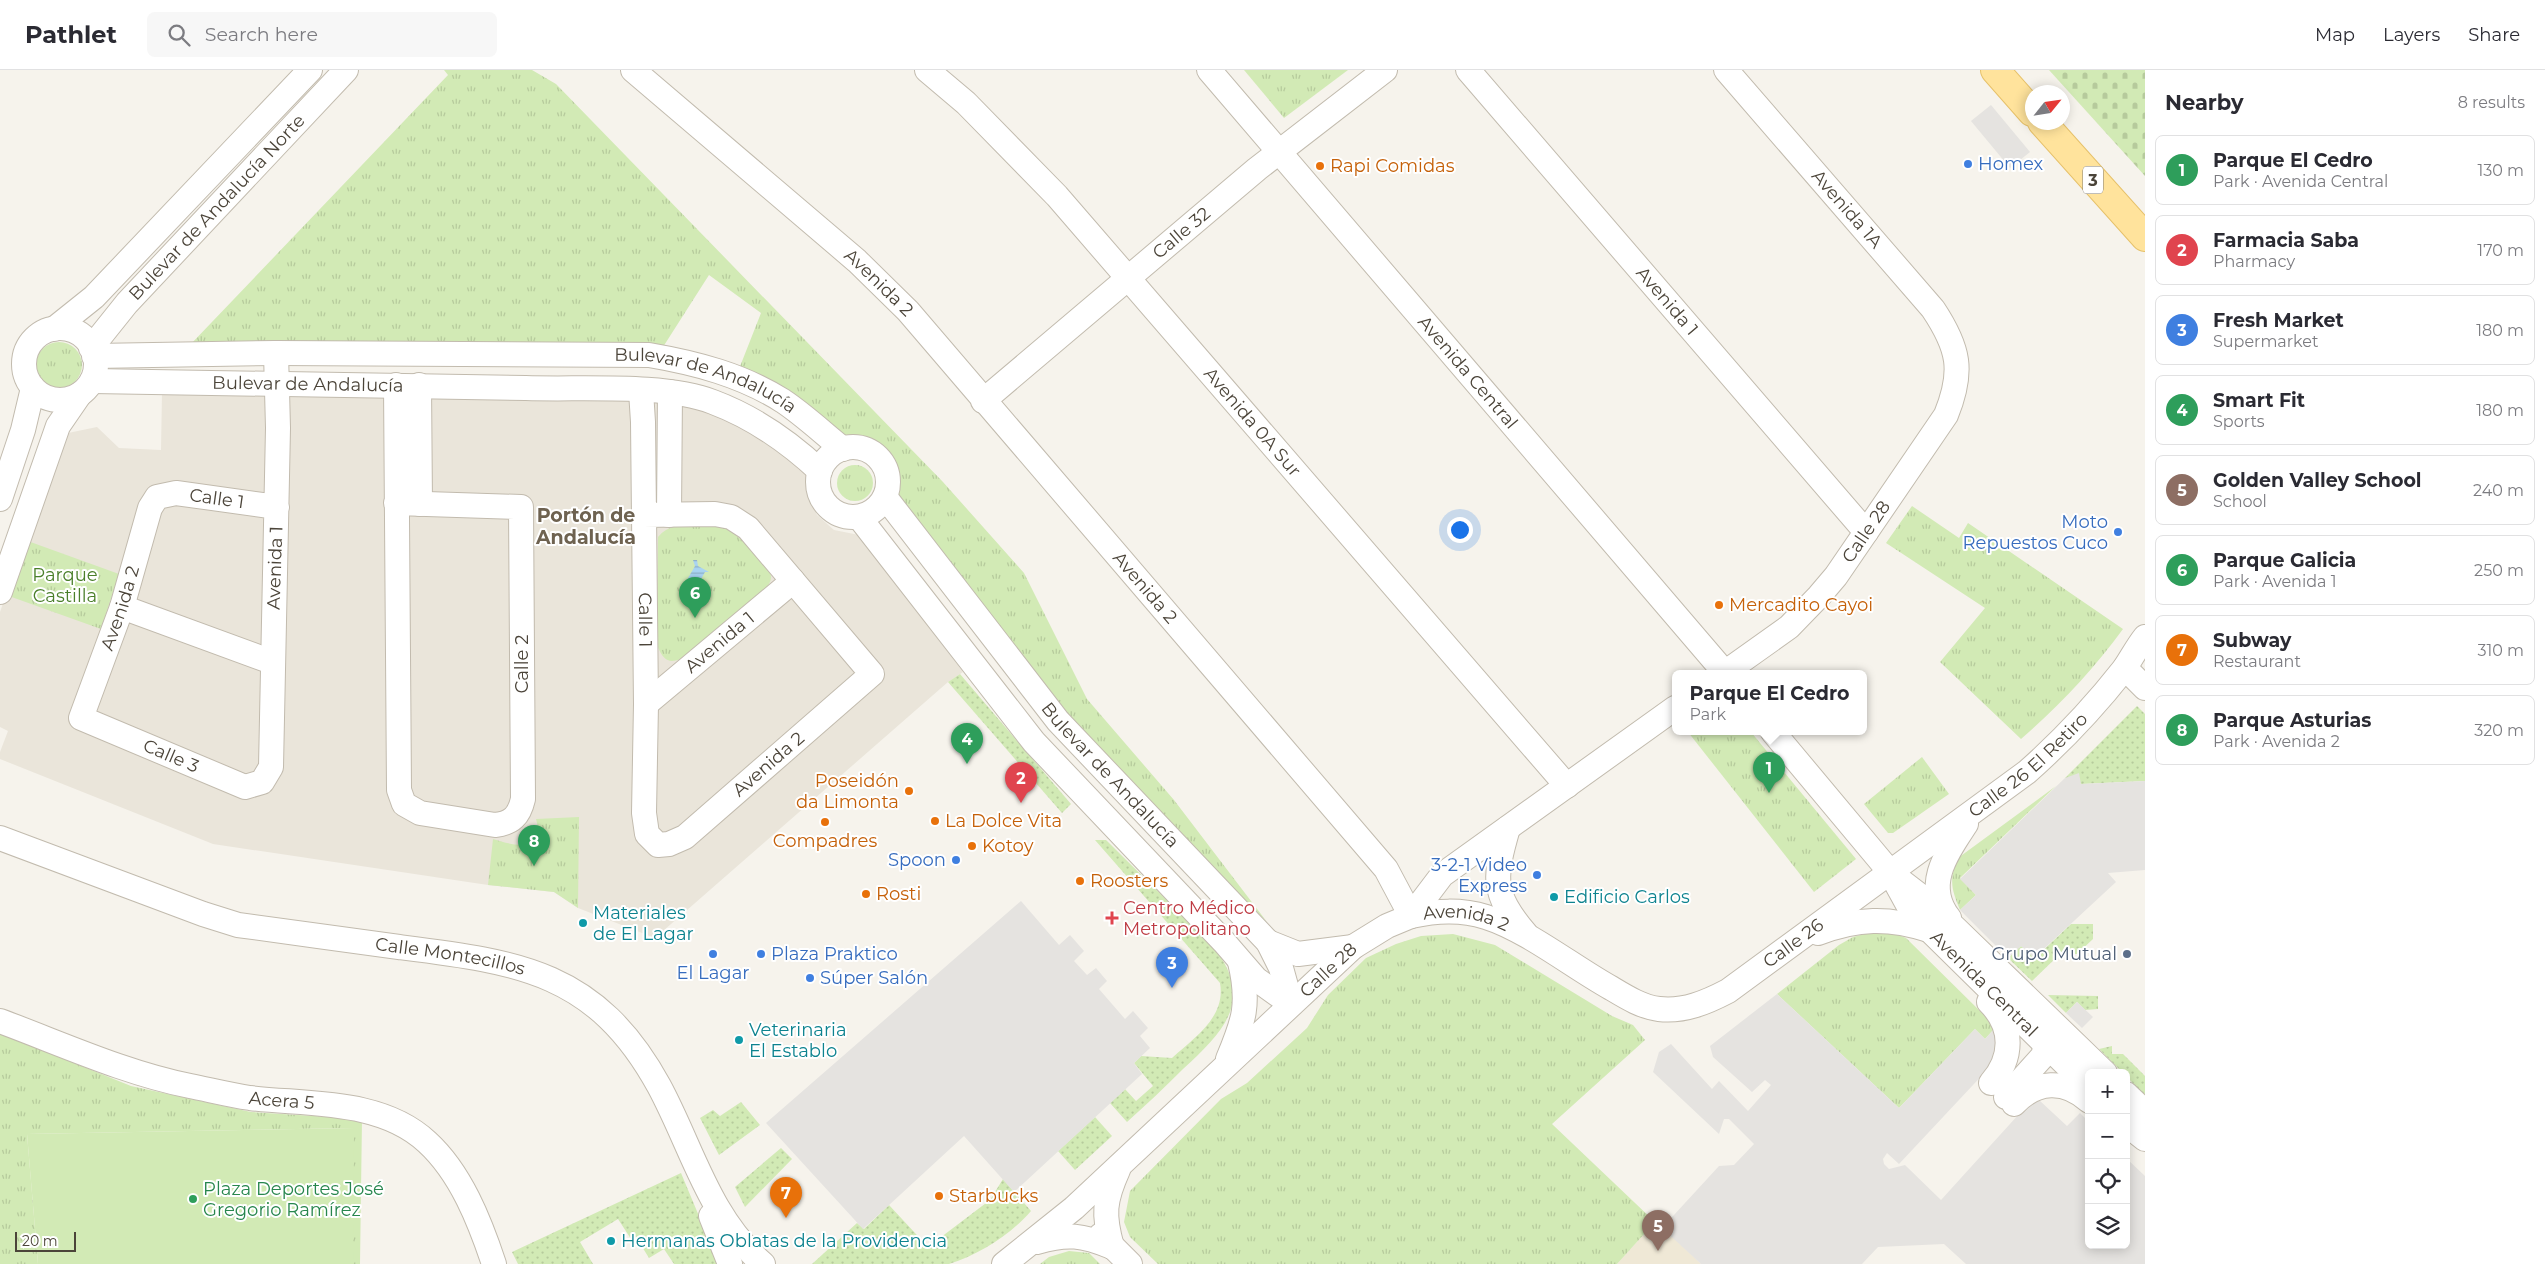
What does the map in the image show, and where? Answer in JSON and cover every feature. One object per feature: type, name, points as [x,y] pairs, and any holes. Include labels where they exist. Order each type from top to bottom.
[{"type":"main road","points":[[1995,70],[2025,104]]},
{"type":"main road","name":"3","points":[[2049,130],[2145,237]]},
{"type":"street","name":"Bulevar de Andalucía Norte","points":[[54,328],[94,297],[310,70]]},
{"type":"street","name":"Bulevar de Andalucía Norte","points":[[93,352],[134,296],[346,70]]},
{"type":"street","name":"Avenida 2","points":[[633,70],[874,277],[908,311],[983,401],[1386,869],[1411,916],[1444,911],[1474,914],[1502,924],[1646,1007],[1661,1010],[1693,1007]]},
{"type":"street","name":"Avenida 0A Sur","points":[[927,70],[966,103],[1057,196],[1567,786]]},
{"type":"street","name":"Avenida Central","points":[[1209,70],[1722,670]]},
{"type":"street","name":"Calle 32","points":[[983,401],[1278,152],[1385,70]]},
{"type":"street","name":"Avenida 1","points":[[1468,70],[1866,532]]},
{"type":"street","name":"Avenida 1A","points":[[1726,70],[1933,309],[1950,338],[1956,356]]},
{"type":"street","points":[[0,592],[58,426],[86,387],[95,364],[93,352],[86,340],[72,330],[54,328],[34,338],[28,348],[24,368],[33,388],[50,399],[60,400],[86,387]]},
{"type":"street","name":"Bulevar de Andalucía","points":[[93,352],[648,355],[696,364],[733,376],[783,401],[843,449]]},
{"type":"street","name":"Avenida 1","points":[[262,782],[271,766],[277,507],[276,353]]},
{"type":"street","points":[[523,353],[525,388]]},
{"type":"street","name":"Calle 28","points":[[1730,670],[1805,613],[1836,576],[1946,415],[1957,380],[1956,356]]},
{"type":"street","name":"Bulevar de Andalucía","points":[[86,387],[276,384],[408,385],[670,392],[712,401],[760,424],[798,450],[820,471]]},
{"type":"street","points":[[408,385],[420,504],[396,503],[408,385]]},
{"type":"street","points":[[0,499],[23,430],[33,388]]},
{"type":"street","name":"Calle 1","points":[[641,391],[643,422],[646,704],[644,814],[647,834],[658,844]]},
{"type":"street","points":[[669,514],[670,392]]},
{"type":"street","points":[[863,448],[880,459],[888,477],[885,497],[879,507],[870,514],[859,517],[844,516],[830,509],[820,492],[820,471],[825,461],[833,453],[843,449],[863,448]]},
{"type":"street","name":"Calle 1","points":[[157,497],[176,493],[277,507]]},
{"type":"street","name":"Avenida 2","points":[[81,718],[122,607],[150,508],[157,497]]},
{"type":"street","name":"Bulevar de Andalucía","points":[[885,497],[1058,721],[1268,942],[1281,968],[1291,1004]]},
{"type":"street","name":"Calle 2","points":[[396,503],[398,790],[404,804],[420,813],[495,825],[506,824],[515,818],[520,811],[523,799],[521,507],[420,504]]},
{"type":"street","points":[[643,514],[715,514],[732,517],[748,528],[793,581]]},
{"type":"street","name":"Bulevar de Andalucía","points":[[859,517],[1034,742],[1224,942],[1256,979],[1291,1004]]},
{"type":"street","name":"Avenida 2","points":[[658,844],[669,844],[685,837],[872,674],[793,581]]},
{"type":"street","name":"Avenida 1","points":[[646,704],[793,581]]},
{"type":"street","points":[[938,619],[963,599]]},
{"type":"street","points":[[122,607],[272,662]]},
{"type":"street","name":"Calle 26 El Retiro","points":[[1890,872],[1973,814],[2050,752],[2125,668],[2145,637]]},
{"type":"street","points":[[2125,668],[2145,688]]},
{"type":"street","points":[[1411,916],[1442,875],[1672,710]]},
{"type":"street","name":"Calle 3","points":[[81,718],[245,787],[262,782]]},
{"type":"street","name":"Avenida Central","points":[[1776,735],[1890,872],[1913,914],[1929,930],[1958,944],[2100,1069]]},
{"type":"street","points":[[1973,814],[1946,855],[1939,870],[1937,884],[1939,898],[1958,944],[1958,972],[1994,1007],[2005,1024],[2008,1034],[2002,1093]]},
{"type":"street","points":[[1508,828],[1499,861],[1499,891],[1505,905],[1533,941]]},
{"type":"street","name":"Calle Montecillos","points":[[0,838],[203,914],[238,924],[482,958],[527,969],[552,978],[580,994],[604,1012],[624,1032],[644,1060],[671,1110],[708,1194],[743,1244],[763,1264]]},
{"type":"street","name":"Avenida Central","points":[[1890,872],[1927,901],[1958,944],[2046,1045],[2085,1083]]},
{"type":"street","name":"Calle 26","points":[[1693,1007],[1728,990],[1890,872]]},
{"type":"street","points":[[1866,890],[1888,892],[1904,897],[1921,908],[2040,1025],[2046,1045],[2043,1056],[2002,1093]]},
{"type":"street","name":"Calle 28","points":[[1004,1264],[1033,1243],[1074,1208],[1352,947],[1387,926],[1411,916]]},
{"type":"street","points":[[1793,943],[1838,925],[1870,920],[1903,922],[1929,930]]},
{"type":"street","name":"Bulevar de Andalucía","points":[[1268,942],[1298,954],[1352,947]]},
{"type":"street","name":"Bulevar de Andalucía","points":[[1225,1065],[1238,1034],[1246,1006],[1246,993],[1240,962]]},
{"type":"street","name":"Acera 5","points":[[0,1021],[153,1077],[249,1097],[357,1110],[392,1120],[427,1142],[452,1173],[471,1205],[494,1264]]},
{"type":"street","points":[[2046,1045],[2066,1049],[2087,1069]]},
{"type":"street","points":[[2002,1093],[2026,1092],[2050,1084],[2068,1087],[2085,1098]]},
{"type":"street","points":[[2130,1098],[2145,1112]]},
{"type":"street","points":[[2130,1112],[2138,1120],[2145,1122]]},
{"type":"street","points":[[2130,1127],[2145,1139]]},
{"type":"street","points":[[2130,1137],[2145,1144]]},
{"type":"street","points":[[1112,1247],[1106,1224],[1105,1208],[1109,1190],[1120,1164]]},
{"type":"street","points":[[708,1194],[711,1217],[730,1264]]},
{"type":"street","points":[[1074,1208],[1130,1264]]},
{"type":"street","points":[[1033,1243],[1058,1236],[1073,1235],[1112,1247]]},
{"type":"shaded area","points":[[1991,105],[2030,152],[2010,168],[1971,121]]},
{"type":"shaded area","points":[[162,393],[338,393],[685,402],[722,415],[771,441],[806,472],[808,494],[817,515],[834,530],[859,535],[963,672],[948,682],[655,938],[578,908],[554,892],[488,885],[213,844],[0,759],[0,752],[8,731],[0,727],[0,612],[25,540],[68,433],[97,427],[119,448],[161,450]]},
{"type":"shaded area","points":[[2079,773],[2081,784],[2145,781],[2145,870],[2108,873],[2116,882],[2034,958],[2021,946],[2008,958],[1960,910],[1976,895],[1960,879],[2065,778]]},
{"type":"shaded area","points":[[1021,901],[1059,945],[1070,935],[1084,951],[1074,961],[1087,975],[1096,968],[1107,981],[1099,989],[1125,1019],[1133,1011],[1148,1028],[1140,1036],[1150,1048],[1134,1063],[1142,1074],[1014,1192],[964,1136],[863,1229],[766,1123]]},
{"type":"shaded area","points":[[1777,994],[1899,1108],[1975,1029],[1985,1039],[1995,1028],[1997,1051],[1988,1069],[1899,1164],[1887,1153],[1883,1159],[1884,1164],[1889,1169],[1905,1165],[1941,1200],[2029,1103],[2039,1100],[2067,1126],[2080,1113],[2085,1118],[2085,1249],[2130,1249],[2130,1162],[2145,1176],[2145,1264],[1966,1264],[1944,1244],[1878,1247],[1862,1264],[1701,1264],[1662,1228],[1719,1166],[1734,1165],[1754,1144],[1729,1119],[1724,1119],[1719,1134],[1653,1072],[1659,1052],[1671,1044],[1712,1089],[1719,1081],[1748,1111],[1771,1085],[1765,1080],[1752,1092],[1713,1057],[1710,1046]]},
{"type":"shaded area","points":[[2077,1002],[2093,1017],[2082,1028],[2066,1013]]},
{"type":"shaded area","points":[[1655,1222],[1675,1239],[1701,1264],[1617,1264]]},
{"type":"green space","points":[[444,70],[532,70],[556,84],[943,482],[1024,573],[1087,699],[1174,800],[1267,922],[1055,707],[895,499],[899,480],[893,463],[879,448],[862,440],[845,440],[739,369],[761,313],[709,275],[663,347],[601,343],[189,346],[448,75]]},
{"type":"green space","points":[[1244,70],[1348,70],[1284,118]]},
{"type":"green space","points":[[2049,70],[2145,70],[2145,176],[2070,93],[2070,85],[2063,85]]},
{"type":"green space","points":[[64,342],[76,348],[81,356],[81,374],[76,382],[68,387],[54,388],[42,382],[37,374],[36,360],[42,348],[50,343]]},
{"type":"green space","points":[[855,465],[867,471],[873,483],[867,495],[855,501],[843,495],[837,483],[843,471]]},
{"type":"green space","points":[[1912,506],[1959,538],[1968,523],[2123,629],[2075,687],[2021,739],[1940,662],[1985,608],[1886,543]]},
{"type":"green space","points":[[721,524],[742,540],[765,564],[771,577],[768,587],[690,656],[669,661],[660,652],[657,645],[658,537],[664,531],[679,525]]},
{"type":"green space","name":"Parque Castilla","points":[[25,540],[119,574],[101,629],[6,595]]},
{"type":"green space","points":[[960,674],[1071,804],[1062,813],[948,682]]},
{"type":"green space","points":[[2137,706],[2145,714],[2145,781],[2081,784],[2065,778]]},
{"type":"green space","points":[[1690,735],[1753,735],[1856,859],[1814,892]]},
{"type":"green space","points":[[1922,757],[1949,794],[1893,833],[1888,833],[1864,804]]},
{"type":"green space","points":[[2056,786],[1960,878],[1976,895],[1960,910],[1952,884],[1953,872],[1958,858]]},
{"type":"green space","points":[[579,817],[578,908],[554,892],[488,885],[493,839],[510,844],[526,844],[532,842],[536,837],[538,830],[536,819]]},
{"type":"green space","points":[[1095,840],[1106,840],[1210,943],[1224,962],[1231,980],[1233,996],[1230,1011],[1223,1026],[1212,1040],[1127,1122],[1110,1103],[1125,1089],[1136,1101],[1153,1086],[1134,1063],[1141,1056],[1172,1058],[1199,1034],[1214,1016],[1221,995],[1220,983]]},
{"type":"green space","points":[[2071,924],[2093,924],[2093,939],[2077,954],[2060,954],[2032,981],[2008,958],[2021,946],[2035,958]]},
{"type":"green space","points":[[1872,932],[1891,932],[1906,938],[1983,1014],[1986,1012],[1995,1028],[1985,1039],[1975,1029],[1899,1108],[1777,994],[1839,945],[1853,937]]},
{"type":"green space","points":[[1453,934],[1495,945],[1612,1016],[1633,1025],[1645,1040],[1552,1124],[1655,1222],[1617,1264],[1158,1264],[1130,1237],[1124,1222],[1130,1191],[1221,1099],[1247,1083],[1307,1028],[1328,995],[1366,958],[1396,944],[1421,936]]},
{"type":"green space","points":[[2048,995],[2098,996],[2098,1009],[2085,1010],[2077,1002],[2066,1013]]},
{"type":"green space","points":[[0,1033],[131,1086],[251,1112],[362,1119],[360,1264],[353,1264],[353,1128],[27,1134],[38,1264],[0,1264]]},
{"type":"green space","points":[[2112,1046],[2112,1054],[2123,1054],[2145,1076],[2145,1096],[2130,1080],[2130,1069],[2119,1069],[2099,1049]]},
{"type":"green space","points":[[741,1102],[760,1125],[719,1155],[700,1118],[713,1110],[720,1116]]},
{"type":"green space","points":[[1095,1117],[1112,1136],[1075,1170],[1058,1151]]},
{"type":"green space","name":"Plaza Deportes José Gregorio Ramírez","points":[[354,1128],[353,1264],[38,1264],[27,1134]]},
{"type":"green space","points":[[781,1148],[792,1159],[745,1207],[735,1187]]},
{"type":"green space","points":[[681,1173],[719,1264],[674,1264],[664,1249],[649,1258],[636,1237],[631,1239],[618,1219],[580,1242],[593,1264],[518,1264],[512,1252]]},
{"type":"green space","points":[[1003,1179],[1031,1211],[1014,1228],[994,1243],[961,1260],[949,1264],[812,1264],[857,1223],[864,1229],[889,1205],[928,1247],[990,1200]]},
{"type":"green space","points":[[1069,1251],[1089,1253],[1100,1264],[1040,1264],[1049,1257]]},
{"type":"water","points":[[693,560],[697,560],[698,566],[709,572],[705,572],[695,590],[684,585],[695,566]]},
{"type":"place","name":"Homex","points":[[1968,164]]},
{"type":"place","name":"Rapi Comidas","points":[[1320,166]]},
{"type":"place","name":"Moto Repuestos Cuco","points":[[2118,532]]},
{"type":"place","name":"Mercadito Cayoi","points":[[1719,605]]},
{"type":"place","name":"Parque Galicia","points":[[695,618]]},
{"type":"place","name":"Smart Fit","points":[[967,764]]},
{"type":"place","name":"Poseidón da Limonta","points":[[909,791]]},
{"type":"place","name":"Parque El Cedro","points":[[1769,793]]},
{"type":"place","name":"Farmacia Saba","points":[[1021,803]]},
{"type":"place","name":"La Dolce Vita","points":[[935,821]]},
{"type":"place","name":"Compadres","points":[[825,822]]},
{"type":"place","name":"Kotoy","points":[[972,846]]},
{"type":"place","name":"Spoon","points":[[956,860]]},
{"type":"place","name":"Parque Asturias","points":[[534,866]]},
{"type":"place","name":"3-2-1 Video Express","points":[[1537,875]]},
{"type":"place","name":"Roosters","points":[[1080,881]]},
{"type":"place","name":"Rosti","points":[[866,894]]},
{"type":"place","name":"Edificio Carlos","points":[[1554,897]]},
{"type":"place","name":"Centro Médico Metropolitano","points":[[1112,918]]},
{"type":"place","name":"Materiales de El Lagar","points":[[583,923]]},
{"type":"place","name":"El Lagar","points":[[713,954]]},
{"type":"place","name":"Plaza Praktico","points":[[761,954]]},
{"type":"place","name":"Grupo Mutual","points":[[2127,954]]},
{"type":"place","name":"Súper Salón","points":[[810,978]]},
{"type":"place","name":"Fresh Market","points":[[1172,988]]},
{"type":"place","name":"Veterinaria El Establo","points":[[739,1040]]},
{"type":"place","name":"Starbucks","points":[[939,1196]]},
{"type":"place","name":"Plaza Deportes José Gregorio Ramírez","points":[[193,1199]]},
{"type":"place","name":"Subway","points":[[786,1218]]},
{"type":"place","name":"Hermanas Oblatas de la Providencia","points":[[611,1241]]},
{"type":"place","name":"Golden Valley School","points":[[1658,1251]]},
{"type":"district","name":"Portón de Andalucía","points":[[586,526]]}]
